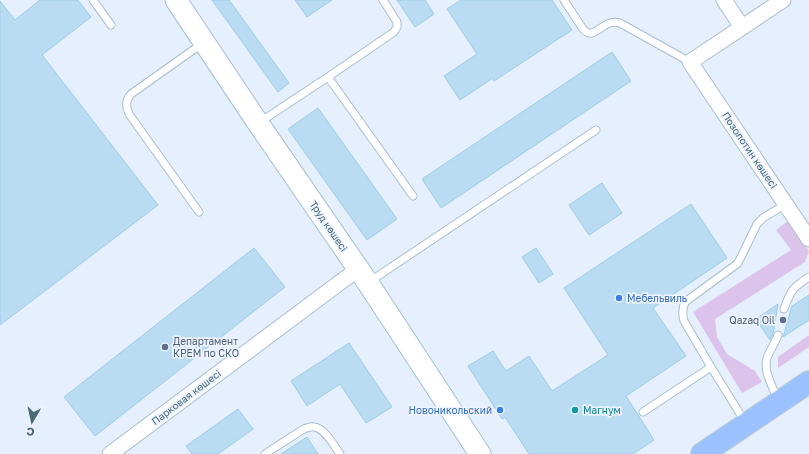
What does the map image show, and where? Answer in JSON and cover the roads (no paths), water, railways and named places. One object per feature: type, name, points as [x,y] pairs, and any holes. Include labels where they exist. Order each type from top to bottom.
[{"type":"main road","points":[[702,454],[809,382]]},
{"type":"street","name":"Труд көшесі","points":[[176,0],[363,276],[480,454]]},
{"type":"street","points":[[724,0],[742,27]]},
{"type":"street","points":[[690,62],[783,0]]},
{"type":"street","name":"Позолотин көшесі","points":[[690,62],[809,239]]},
{"type":"street","name":"Парковая көшесі","points":[[110,454],[363,276]]},
{"type":"lane","points":[[93,0],[111,25]]},
{"type":"lane","points":[[258,123],[394,32],[397,27],[397,22],[383,0]]},
{"type":"lane","points":[[564,0],[585,32],[592,33],[610,23],[620,23],[690,62]]},
{"type":"lane","points":[[199,212],[129,114],[126,104],[127,98],[131,94],[204,42]]},
{"type":"lane","points":[[328,77],[413,196]]},
{"type":"lane","points":[[363,276],[596,130]]},
{"type":"lane","points":[[746,424],[684,321],[682,315],[683,308],[685,302],[736,264],[757,224],[763,218],[786,204]]},
{"type":"lane","points":[[784,308],[791,292],[795,287],[809,277]]},
{"type":"lane","points":[[778,335],[767,359],[766,366],[779,402]]},
{"type":"lane","points":[[643,412],[711,367]]},
{"type":"lane","points":[[265,454],[302,430],[314,426],[320,428],[325,433],[340,454]]},
{"type":"place","name":"Мебельвиль","points":[[619,298]]},
{"type":"place","name":"Qazaq Oil","points":[[783,320]]},
{"type":"place","name":"Департамент КРЕМ по СКО","points":[[165,347]]},
{"type":"place","name":"Новоникольский","points":[[500,410]]},
{"type":"place","name":"Магнум","points":[[575,410]]}]
